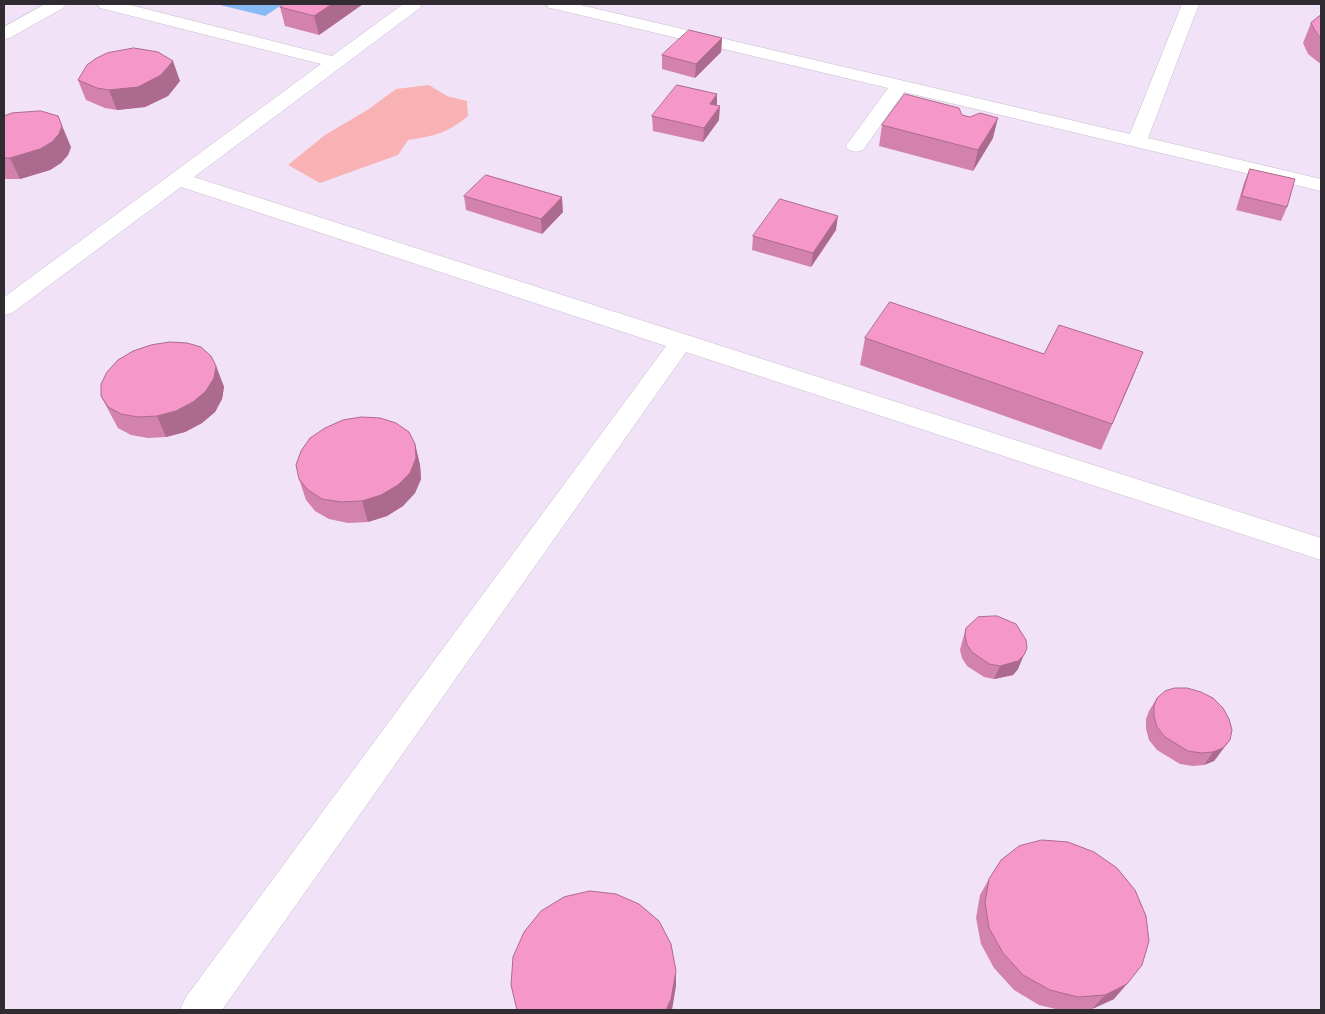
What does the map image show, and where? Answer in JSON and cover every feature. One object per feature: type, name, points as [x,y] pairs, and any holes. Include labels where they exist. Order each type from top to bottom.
[{"type":"lane","points":[[4,34],[57,4]]},
{"type":"lane","points":[[106,4],[335,62]]},
{"type":"lane","points":[[4,308],[414,4]]},
{"type":"lane","points":[[555,4],[899,86],[975,113],[1137,142],[1321,185]]},
{"type":"lane","points":[[1137,142],[1191,4]]},
{"type":"lane","points":[[856,146],[899,86]]},
{"type":"lane","points":[[178,179],[681,342],[1320,542]]},
{"type":"lane","points":[[199,1010],[681,342]]},
{"type":"shaded area","points":[[4,4],[1321,4],[1321,1010],[4,1010]]},
{"type":"shaded area","points":[[429,85],[447,96],[467,101],[468,116],[440,133],[408,140],[398,155],[320,183],[288,165],[325,135],[369,109],[396,89]]},
{"type":"water","points":[[283,4],[265,16],[220,5]]},
{"type":"building","points":[[285,4],[332,4],[314,16],[280,7]]},
{"type":"building","points":[[1321,15],[1321,38],[1311,23]]},
{"type":"building","points":[[689,30],[722,38],[696,64],[662,55]]},
{"type":"building","points":[[134,48],[158,52],[173,61],[161,75],[138,87],[109,90],[97,88],[78,80],[87,65],[95,59],[107,53]]},
{"type":"building","points":[[677,85],[717,94],[710,104],[720,106],[704,128],[652,116]]},
{"type":"building","points":[[905,94],[959,108],[962,115],[970,117],[980,113],[998,118],[978,150],[882,125]]},
{"type":"building","points":[[41,111],[58,116],[62,126],[59,134],[52,142],[40,149],[4,158],[4,116],[12,113]]},
{"type":"building","points":[[1250,169],[1295,179],[1287,207],[1242,196]]},
{"type":"building","points":[[486,175],[562,197],[541,219],[464,196]]},
{"type":"building","points":[[780,199],[838,216],[813,253],[753,236]]},
{"type":"building","points":[[890,302],[1044,354],[1059,325],[1143,352],[1112,424],[865,338]]},
{"type":"building","points":[[170,342],[187,343],[201,347],[211,356],[216,366],[214,378],[206,391],[193,402],[176,411],[157,416],[138,417],[121,414],[108,407],[101,396],[101,384],[107,372],[118,360],[133,351],[151,345]]},
{"type":"building","points":[[362,417],[380,418],[396,423],[409,432],[415,444],[416,458],[410,473],[398,485],[381,495],[362,501],[341,502],[322,499],[308,490],[299,479],[296,465],[301,451],[310,438],[325,428],[343,420]]},
{"type":"building","points":[[997,616],[1016,624],[1026,640],[1027,648],[1024,655],[1018,661],[1000,666],[989,664],[972,652],[967,645],[965,636],[966,628],[978,617]]},
{"type":"building","points":[[1175,688],[1187,688],[1201,692],[1213,698],[1223,708],[1232,730],[1230,740],[1223,748],[1213,752],[1202,753],[1188,751],[1165,737],[1157,727],[1154,706],[1157,698],[1165,691]]},
{"type":"building","points":[[1042,840],[1068,842],[1094,852],[1117,868],[1135,890],[1146,916],[1149,941],[1142,965],[1127,984],[1105,995],[1078,997],[1050,990],[1023,975],[1003,953],[989,928],[985,902],[989,879],[1001,860],[1019,846]]},
{"type":"building","points":[[590,891],[616,894],[639,904],[659,921],[671,944],[676,971],[671,999],[666,1010],[517,1010],[511,985],[513,957],[524,932],[541,911],[564,897]]}]
